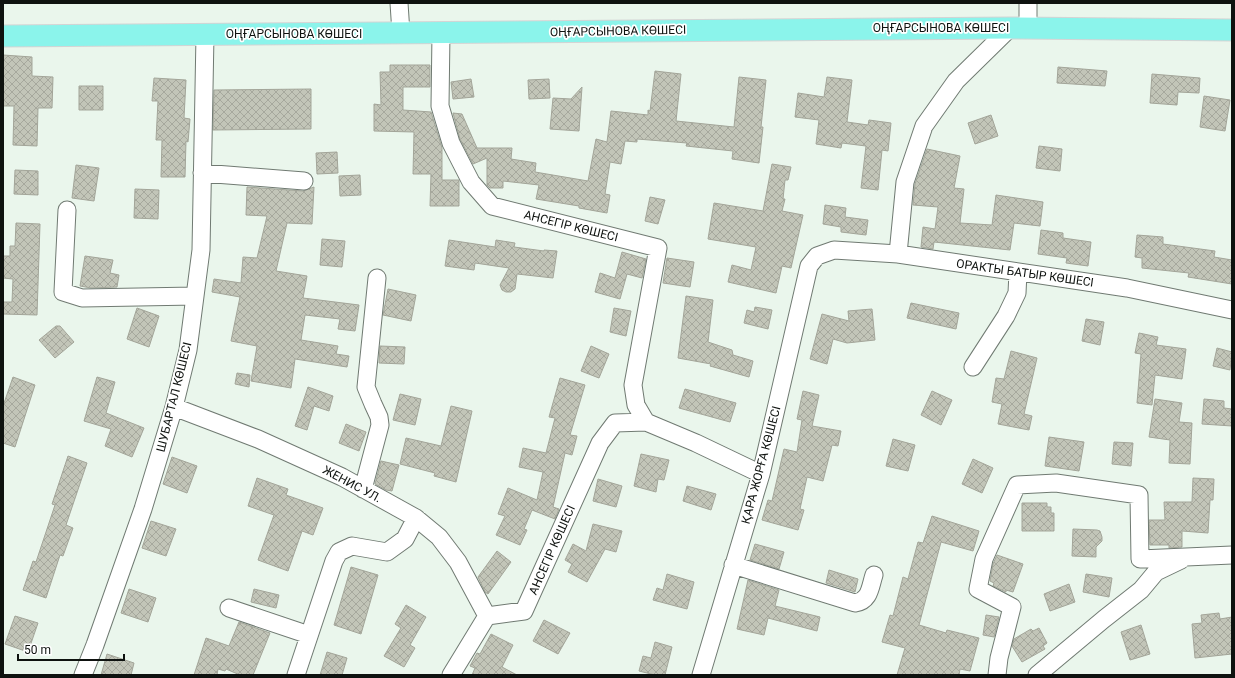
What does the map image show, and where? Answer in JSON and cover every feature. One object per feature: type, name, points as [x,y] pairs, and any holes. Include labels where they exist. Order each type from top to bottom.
[{"type":"main road","name":"ОҢҒАРСЫНОВА КӨШЕСІ","points":[[3,36],[1019,28],[1232,30]]},
{"type":"street","points":[[399,3],[401,33]]},
{"type":"street","points":[[898,254],[905,182],[924,126],[956,81],[1019,28],[1028,3]]},
{"type":"street","name":"АНСЕГІР КӨШЕСІ","points":[[441,33],[440,106],[451,144],[471,182],[492,206],[658,248],[633,385],[636,405],[646,422]]},
{"type":"street","name":"ШУБАРТАЛ КӨШЕСІ","points":[[83,675],[143,508],[174,407],[188,350],[200,250],[205,35]]},
{"type":"street","points":[[202,173],[304,181]]},
{"type":"street","points":[[66,210],[63,292],[82,298],[195,296]]},
{"type":"street","name":"ОРАКТЫ БАТЫР КӨШЕСІ","points":[[817,256],[834,250],[898,254],[1127,288],[1232,310]]},
{"type":"street","name":"ҚАРА ЖОРҒА КӨШЕСІ","points":[[701,675],[761,474],[810,266],[817,256]]},
{"type":"street","points":[[974,367],[1006,316],[1017,293],[1018,272]]},
{"type":"street","points":[[364,489],[380,425],[379,417],[366,386],[377,278]]},
{"type":"street","name":"ЖЕНИС УЛ.","points":[[174,407],[258,439],[342,477],[416,518],[439,538],[458,562],[487,616]]},
{"type":"street","name":"АНСЕГІР КӨШЕСІ","points":[[487,616],[524,611],[600,443],[615,423],[646,422],[696,443],[761,474]]},
{"type":"street","points":[[997,675],[999,658],[1012,606],[978,589],[984,559],[1017,485],[1056,483],[1139,495],[1140,559],[1232,555]]},
{"type":"street","points":[[296,675],[334,561],[339,552],[352,546],[388,552],[405,539],[416,518]]},
{"type":"street","points":[[1037,675],[1141,590],[1156,572],[1188,557]]},
{"type":"street","points":[[733,565],[855,603],[866,599],[874,575]]},
{"type":"street","points":[[229,608],[309,635]]},
{"type":"street","points":[[451,675],[487,616]]},
{"type":"building","points":[[3,55],[32,57],[32,76],[53,77],[52,108],[38,108],[37,146],[13,145],[14,106],[3,106]]},
{"type":"building","points":[[390,65],[430,65],[430,87],[403,87],[403,110],[431,112],[442,148],[442,180],[459,180],[459,206],[430,206],[431,174],[413,174],[414,132],[374,131],[374,104],[381,105],[380,72],[390,72]]},
{"type":"building","points":[[1058,67],[1107,71],[1105,86],[1057,83]]},
{"type":"building","points":[[655,71],[681,74],[676,121],[734,127],[739,77],[766,80],[759,163],[732,159],[733,151],[686,146],[687,143],[637,139],[637,142],[625,141],[621,164],[610,162],[605,194],[610,195],[607,213],[579,208],[579,206],[536,199],[539,185],[503,181],[503,188],[490,188],[487,185],[487,158],[473,164],[460,139],[453,113],[462,114],[477,148],[512,148],[511,159],[536,163],[535,172],[588,181],[596,139],[607,142],[611,111],[648,115],[648,110],[650,111]]},
{"type":"building","points":[[1152,74],[1200,78],[1199,93],[1178,92],[1177,105],[1150,103]]},
{"type":"building","points":[[827,77],[852,80],[847,122],[868,125],[869,120],[891,123],[888,151],[882,150],[878,190],[861,188],[866,146],[842,143],[841,148],[816,144],[819,120],[795,117],[798,93],[824,97]]},
{"type":"building","points":[[154,78],[186,80],[184,118],[190,119],[188,142],[186,141],[185,177],[161,177],[162,140],[156,140],[158,101],[152,101]]},
{"type":"building","points":[[471,79],[474,97],[453,99],[451,82]]},
{"type":"building","points":[[549,79],[550,98],[529,99],[528,80]]},
{"type":"building","points":[[79,86],[103,86],[103,110],[79,110]]},
{"type":"building","points":[[582,87],[579,131],[550,129],[553,98],[571,99]]},
{"type":"building","points":[[311,89],[311,129],[213,130],[214,90]]},
{"type":"building","points":[[1204,96],[1230,100],[1225,131],[1200,127]]},
{"type":"building","points":[[991,115],[998,136],[975,144],[968,123]]},
{"type":"building","points":[[1039,146],[1062,149],[1060,171],[1036,168]]},
{"type":"building","points":[[927,149],[960,156],[954,188],[964,189],[960,223],[992,225],[996,195],[1043,202],[1040,226],[1014,223],[1010,250],[934,242],[933,249],[921,247],[923,227],[935,229],[938,207],[913,205],[915,184]]},
{"type":"building","points":[[337,152],[338,173],[317,174],[316,153]]},
{"type":"building","points":[[772,164],[791,167],[788,180],[785,180],[783,199],[785,199],[782,211],[803,215],[791,268],[782,266],[776,293],[728,282],[732,265],[751,270],[756,247],[708,239],[714,203],[763,211]]},
{"type":"building","points":[[76,165],[99,168],[94,201],[72,198]]},
{"type":"building","points":[[15,170],[38,171],[38,195],[14,194]]},
{"type":"building","points":[[360,175],[361,195],[340,196],[339,176]]},
{"type":"building","points":[[247,187],[303,191],[314,187],[312,224],[287,223],[276,271],[307,276],[303,298],[359,305],[355,331],[338,329],[340,319],[305,315],[301,340],[338,346],[336,354],[349,356],[347,367],[295,359],[291,388],[251,381],[257,346],[231,341],[240,297],[212,292],[214,279],[241,283],[243,257],[257,258],[267,216],[246,215]]},
{"type":"building","points":[[135,189],[159,190],[158,219],[134,218]]},
{"type":"building","points":[[650,197],[665,200],[658,224],[645,221]]},
{"type":"building","points":[[825,205],[846,208],[845,217],[868,220],[866,235],[841,232],[841,227],[823,224]]},
{"type":"building","points":[[16,223],[40,224],[37,315],[3,314],[3,302],[12,302],[13,279],[3,278],[3,256],[10,256],[10,246],[15,246]]},
{"type":"building","points":[[1041,230],[1063,233],[1063,238],[1091,242],[1088,266],[1066,263],[1067,258],[1038,254]]},
{"type":"building","points":[[1137,235],[1163,237],[1163,244],[1215,251],[1214,257],[1232,260],[1232,284],[1188,277],[1189,273],[1142,268],[1142,258],[1135,257]]},
{"type":"building","points":[[322,239],[345,241],[342,267],[320,265]]},
{"type":"building","points":[[449,240],[495,247],[496,240],[515,243],[514,247],[544,251],[557,251],[553,278],[517,274],[515,289],[511,292],[506,292],[502,290],[500,285],[509,268],[475,263],[474,270],[445,266]]},
{"type":"building","points":[[622,252],[646,259],[642,278],[627,274],[620,299],[595,292],[600,273],[615,278]]},
{"type":"building","points":[[85,256],[113,260],[110,273],[119,275],[117,287],[91,288],[80,286]]},
{"type":"building","points":[[667,258],[694,262],[690,287],[663,283]]},
{"type":"building","points":[[388,289],[416,295],[411,321],[383,315]]},
{"type":"building","points":[[686,296],[713,300],[708,342],[732,350],[733,355],[753,361],[749,377],[710,366],[711,364],[678,358]]},
{"type":"building","points":[[911,303],[959,313],[956,329],[907,318]]},
{"type":"building","points":[[755,307],[772,310],[768,329],[744,323],[747,310],[754,312]]},
{"type":"building","points":[[137,308],[159,316],[149,347],[127,339]]},
{"type":"building","points":[[614,308],[631,311],[626,336],[610,332]]},
{"type":"building","points":[[872,309],[875,340],[847,343],[833,339],[827,364],[810,359],[822,314],[849,321],[848,311]]},
{"type":"building","points":[[1086,319],[1104,322],[1100,345],[1082,341]]},
{"type":"building","points":[[56,326],[60,326],[74,342],[55,358],[39,340]]},
{"type":"building","points":[[1139,333],[1158,337],[1156,345],[1186,349],[1182,379],[1155,375],[1152,405],[1137,403],[1141,354],[1135,353]]},
{"type":"building","points":[[380,346],[405,347],[404,364],[379,363]]},
{"type":"building","points":[[591,346],[609,354],[599,378],[581,371]]},
{"type":"building","points":[[1217,348],[1232,352],[1230,370],[1213,366]]},
{"type":"building","points":[[1011,351],[1037,358],[1024,414],[1032,416],[1029,430],[998,424],[1002,404],[992,402],[996,378],[1004,379]]},
{"type":"building","points":[[237,373],[250,375],[249,387],[235,384]]},
{"type":"building","points":[[13,377],[35,385],[15,447],[3,443],[3,406]]},
{"type":"building","points":[[97,377],[115,382],[106,413],[144,428],[132,457],[105,446],[111,429],[84,421]]},
{"type":"building","points":[[560,378],[585,385],[570,435],[577,436],[572,455],[565,453],[553,507],[559,509],[555,519],[532,510],[524,529],[527,530],[520,545],[496,535],[505,516],[498,514],[508,488],[537,500],[543,472],[519,467],[523,448],[546,453],[555,418],[549,417]]},
{"type":"building","points":[[308,387],[333,396],[329,411],[314,406],[307,430],[295,426]]},
{"type":"building","points":[[685,389],[736,403],[730,422],[679,408]]},
{"type":"building","points":[[803,391],[819,395],[812,426],[841,431],[838,446],[832,445],[823,481],[807,477],[800,509],[804,510],[798,530],[762,520],[768,500],[772,501],[784,449],[797,452],[802,420],[797,419]]},
{"type":"building","points":[[932,391],[952,400],[941,425],[921,415]]},
{"type":"building","points":[[400,394],[421,399],[415,425],[393,420]]},
{"type":"building","points":[[1155,399],[1182,403],[1179,422],[1192,423],[1190,464],[1169,463],[1170,440],[1149,437]]},
{"type":"building","points":[[1204,399],[1224,401],[1224,408],[1232,409],[1232,426],[1202,424]]},
{"type":"building","points":[[451,406],[472,411],[456,482],[434,476],[435,473],[400,464],[406,438],[441,446]]},
{"type":"building","points":[[346,424],[366,432],[359,451],[339,443]]},
{"type":"building","points":[[1049,437],[1084,442],[1079,471],[1045,466]]},
{"type":"building","points":[[893,439],[915,445],[908,471],[886,466]]},
{"type":"building","points":[[1114,442],[1133,443],[1131,466],[1112,464]]},
{"type":"building","points":[[641,454],[669,460],[664,480],[658,479],[656,492],[634,486]]},
{"type":"building","points":[[68,456],[87,463],[66,525],[73,528],[63,556],[60,555],[46,598],[23,590],[33,561],[36,562],[55,505],[52,504]]},
{"type":"building","points":[[172,457],[197,466],[187,493],[163,484]]},
{"type":"building","points":[[973,459],[993,468],[982,493],[962,484]]},
{"type":"building","points":[[381,461],[399,465],[392,491],[386,490],[375,484]]},
{"type":"building","points":[[257,478],[288,489],[286,495],[323,508],[313,535],[302,531],[288,571],[258,560],[274,515],[248,506]]},
{"type":"building","points":[[1193,478],[1214,479],[1213,500],[1210,500],[1208,533],[1182,531],[1182,547],[1169,548],[1169,545],[1150,545],[1149,520],[1165,520],[1164,502],[1192,502]]},
{"type":"building","points":[[598,479],[622,486],[616,507],[593,501]]},
{"type":"building","points":[[687,486],[716,494],[711,510],[683,501]]},
{"type":"building","points":[[1022,503],[1047,503],[1047,507],[1051,507],[1051,513],[1054,513],[1054,531],[1022,531]]},
{"type":"building","points":[[932,516],[979,531],[973,551],[941,542],[919,625],[946,633],[947,630],[979,638],[970,671],[960,669],[959,675],[897,675],[905,648],[882,642],[890,615],[893,616],[903,577],[908,579],[918,542],[923,543]]},
{"type":"building","points":[[151,521],[176,529],[166,556],[142,548]]},
{"type":"building","points":[[593,524],[622,531],[616,552],[605,549],[587,582],[568,572],[572,564],[565,560],[573,544],[586,551]]},
{"type":"building","points":[[1073,529],[1100,531],[1102,541],[1096,547],[1096,557],[1072,556]]},
{"type":"building","points":[[755,544],[784,552],[779,569],[750,560]]},
{"type":"building","points":[[497,551],[511,562],[488,594],[485,592],[478,577]]},
{"type":"building","points":[[997,555],[1023,564],[1013,592],[1006,590],[1006,592],[993,586],[994,583],[990,581],[993,564]]},
{"type":"building","points":[[351,567],[378,575],[361,634],[334,625]]},
{"type":"building","points":[[829,570],[858,579],[855,592],[826,583]]},
{"type":"building","points":[[667,574],[694,582],[687,609],[653,600],[657,588],[663,590]]},
{"type":"building","points":[[1086,574],[1112,578],[1109,597],[1083,592]]},
{"type":"building","points":[[748,580],[779,590],[775,606],[820,617],[817,631],[768,618],[764,635],[737,629]]},
{"type":"building","points":[[1069,584],[1075,602],[1050,611],[1044,594]]},
{"type":"building","points":[[129,589],[156,598],[148,622],[121,613]]},
{"type":"building","points":[[254,589],[279,595],[276,608],[251,602]]},
{"type":"building","points":[[406,605],[426,617],[410,645],[415,648],[404,667],[384,656],[401,628],[395,624]]},
{"type":"building","points":[[1219,613],[1220,619],[1232,617],[1232,654],[1195,658],[1192,624],[1202,623],[1201,615]]},
{"type":"building","points":[[986,615],[999,617],[994,637],[983,635]]},
{"type":"building","points":[[15,616],[38,623],[28,652],[5,644]]},
{"type":"building","points":[[544,620],[570,633],[558,654],[533,641]]},
{"type":"building","points":[[239,622],[270,633],[253,675],[240,675],[226,669],[225,671],[218,669],[217,675],[194,675],[206,638],[229,646]]},
{"type":"building","points":[[1141,625],[1150,654],[1130,660],[1121,632]]},
{"type":"building","points":[[1039,628],[1047,643],[1043,646],[1045,649],[1022,662],[1012,646],[1014,639],[1031,629],[1033,631]]},
{"type":"building","points":[[491,634],[513,645],[502,667],[517,675],[472,675],[475,668],[470,666],[477,653],[480,654]]},
{"type":"building","points":[[655,642],[672,647],[665,675],[655,675],[639,671],[643,656],[651,658]]},
{"type":"building","points":[[327,652],[347,658],[342,675],[320,675]]},
{"type":"building","points":[[107,654],[134,663],[131,675],[101,675]]}]
